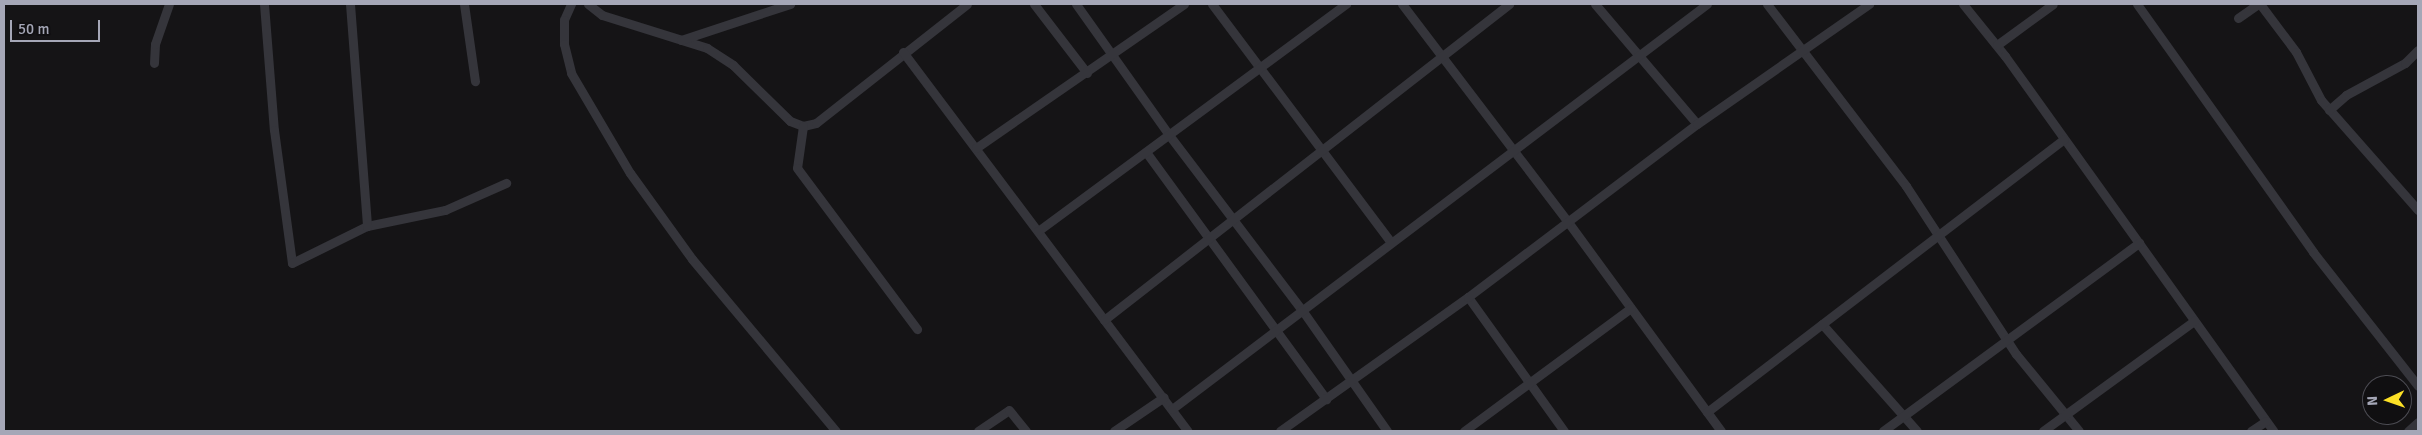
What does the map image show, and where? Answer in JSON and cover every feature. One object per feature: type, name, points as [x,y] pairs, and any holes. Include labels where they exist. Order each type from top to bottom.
[{"type":"street","points":[[154,63],[155,44],[169,4]]},
{"type":"street","points":[[264,4],[274,130],[292,263],[367,226],[445,210],[506,183]]},
{"type":"street","points":[[350,4],[367,226]]},
{"type":"street","points":[[464,4],[475,81]]},
{"type":"street","points":[[571,4],[564,20],[564,44],[571,73],[630,173],[692,259],[836,431]]},
{"type":"street","points":[[588,4],[602,15],[707,48],[734,65],[790,121],[803,126],[816,123],[903,52],[967,4]]},
{"type":"street","points":[[681,40],[790,4]]},
{"type":"street","points":[[1034,4],[1087,73]]},
{"type":"street","points":[[1076,4],[1169,135],[1234,218],[1302,310],[1387,431]]},
{"type":"street","points":[[976,148],[1112,56],[1184,4]]},
{"type":"street","points":[[1212,4],[1391,242]]},
{"type":"street","points":[[1038,231],[1346,4]]},
{"type":"street","points":[[1402,4],[1440,58],[1568,222],[1721,431]]},
{"type":"street","points":[[1104,320],[1510,4]]},
{"type":"street","points":[[1595,4],[1636,56],[1697,124]]},
{"type":"street","points":[[1172,409],[1707,4]]},
{"type":"street","points":[[1767,4],[1804,50],[1900,179],[2008,343],[2079,431]]},
{"type":"street","points":[[1280,431],[1468,297],[1697,124],[1869,4]]},
{"type":"street","points":[[1964,4],[1997,45],[2273,431]]},
{"type":"street","points":[[1997,45],[2053,4]]},
{"type":"street","points":[[2136,4],[2313,252],[2418,386]]},
{"type":"street","points":[[2238,18],[2259,4],[2296,52],[2310,82],[2329,110],[2418,210]]},
{"type":"street","points":[[2329,110],[2346,94],[2405,63],[2418,50]]},
{"type":"street","points":[[903,52],[1188,431]]},
{"type":"street","points":[[803,126],[797,168],[917,329]]},
{"type":"street","points":[[1707,412],[2064,138]]},
{"type":"street","points":[[1146,152],[1326,399]]},
{"type":"street","points":[[1883,431],[2008,343],[2139,243]]},
{"type":"street","points":[[1468,297],[1529,386],[1564,431]]},
{"type":"street","points":[[1464,431],[1529,386],[1631,308]]},
{"type":"street","points":[[2043,431],[2194,321]]},
{"type":"street","points":[[1822,324],[1917,431]]},
{"type":"street","points":[[1114,431],[1164,397]]},
{"type":"street","points":[[978,431],[1009,410],[1026,431]]},
{"type":"street","points":[[2251,431],[2266,421]]},
{"type":"street","points":[[2408,431],[2418,422]]}]
